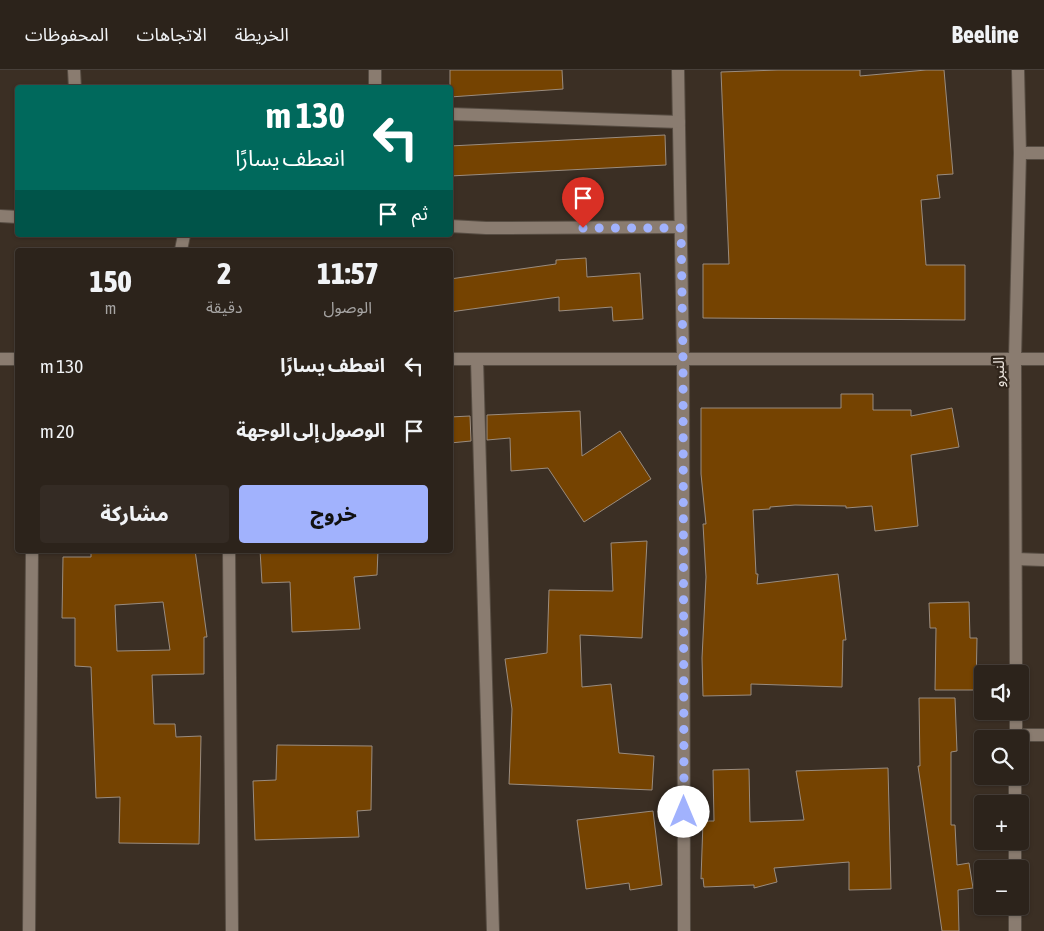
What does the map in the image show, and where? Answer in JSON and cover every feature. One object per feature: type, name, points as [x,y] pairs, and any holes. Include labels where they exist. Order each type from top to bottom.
[{"type":"street","points":[[74,70],[75,85]]},
{"type":"street","points":[[375,70],[375,85]]},
{"type":"street","points":[[678,70],[683,358],[684,931]]},
{"type":"street","name":"النبرو","points":[[1016,665],[1015,358],[1020,153],[1018,70]]},
{"type":"street","points":[[453,114],[679,122]]},
{"type":"street","points":[[1020,153],[1044,153]]},
{"type":"street","points":[[0,216],[15,217]]},
{"type":"street","points":[[453,226],[486,228],[681,228]]},
{"type":"street","points":[[0,359],[15,359]]},
{"type":"street","points":[[453,359],[1044,359]]},
{"type":"street","points":[[477,360],[493,931]]},
{"type":"street","points":[[30,931],[32,553]]},
{"type":"street","points":[[229,553],[232,931]]},
{"type":"street","points":[[1016,560],[1044,560]]},
{"type":"street","points":[[1029,736],[1044,735]]},
{"type":"street","points":[[1015,915],[1015,931]]},
{"type":"building","points":[[450,70],[562,70],[563,89],[453,97],[453,85],[450,85]]},
{"type":"building","points":[[860,70],[860,76],[944,70],[953,174],[937,175],[940,198],[921,200],[926,265],[965,265],[965,320],[703,318],[703,264],[729,264],[721,72]]},
{"type":"building","points":[[665,135],[666,165],[453,176],[453,146]]},
{"type":"building","points":[[586,258],[587,277],[640,273],[643,319],[613,321],[612,307],[559,311],[559,297],[453,312],[453,279],[556,264],[556,260]]},
{"type":"building","points":[[841,394],[873,394],[873,410],[911,410],[911,416],[952,408],[959,447],[911,455],[918,526],[875,531],[872,506],[846,508],[846,506],[795,505],[753,510],[756,574],[758,574],[757,584],[838,574],[846,640],[843,640],[842,687],[751,684],[751,695],[703,696],[702,658],[706,577],[703,524],[706,524],[701,474],[701,408],[841,408]]},
{"type":"building","points":[[580,411],[582,456],[620,431],[651,479],[584,522],[548,468],[511,471],[510,438],[487,440],[487,415]]},
{"type":"building","points":[[470,416],[471,441],[453,443],[453,417]]},
{"type":"building","points":[[647,541],[642,638],[580,635],[582,687],[611,684],[619,753],[654,756],[652,790],[509,784],[512,709],[505,659],[547,653],[549,590],[613,591],[611,543]]},
{"type":"building","points":[[91,553],[195,553],[207,637],[204,637],[204,674],[152,675],[154,724],[175,724],[176,737],[201,736],[199,844],[119,843],[120,797],[96,798],[91,667],[75,666],[75,618],[62,618],[63,557],[91,557]],"holes":[[[163,602],[170,650],[117,651],[115,605]]]},
{"type":"building","points":[[260,553],[378,553],[377,575],[354,577],[360,629],[292,632],[290,582],[262,583]]},
{"type":"building","points":[[969,602],[970,638],[977,638],[974,690],[935,690],[936,628],[930,628],[929,603]]},
{"type":"building","points":[[919,698],[955,698],[957,751],[951,752],[951,825],[955,825],[957,865],[969,863],[973,888],[958,890],[959,931],[942,931],[918,766],[920,766]]},
{"type":"building","points":[[277,745],[372,746],[371,810],[357,811],[359,837],[255,840],[253,781],[276,780]]},
{"type":"building","points":[[888,768],[891,889],[849,890],[849,862],[774,868],[777,882],[754,888],[754,885],[704,887],[703,878],[701,879],[703,821],[714,821],[713,770],[749,769],[750,822],[804,820],[796,771]]},
{"type":"building","points":[[653,811],[662,885],[630,890],[629,883],[586,889],[577,820]]},
{"type":"route","points":[[583,228],[681,228],[684,812]]}]
